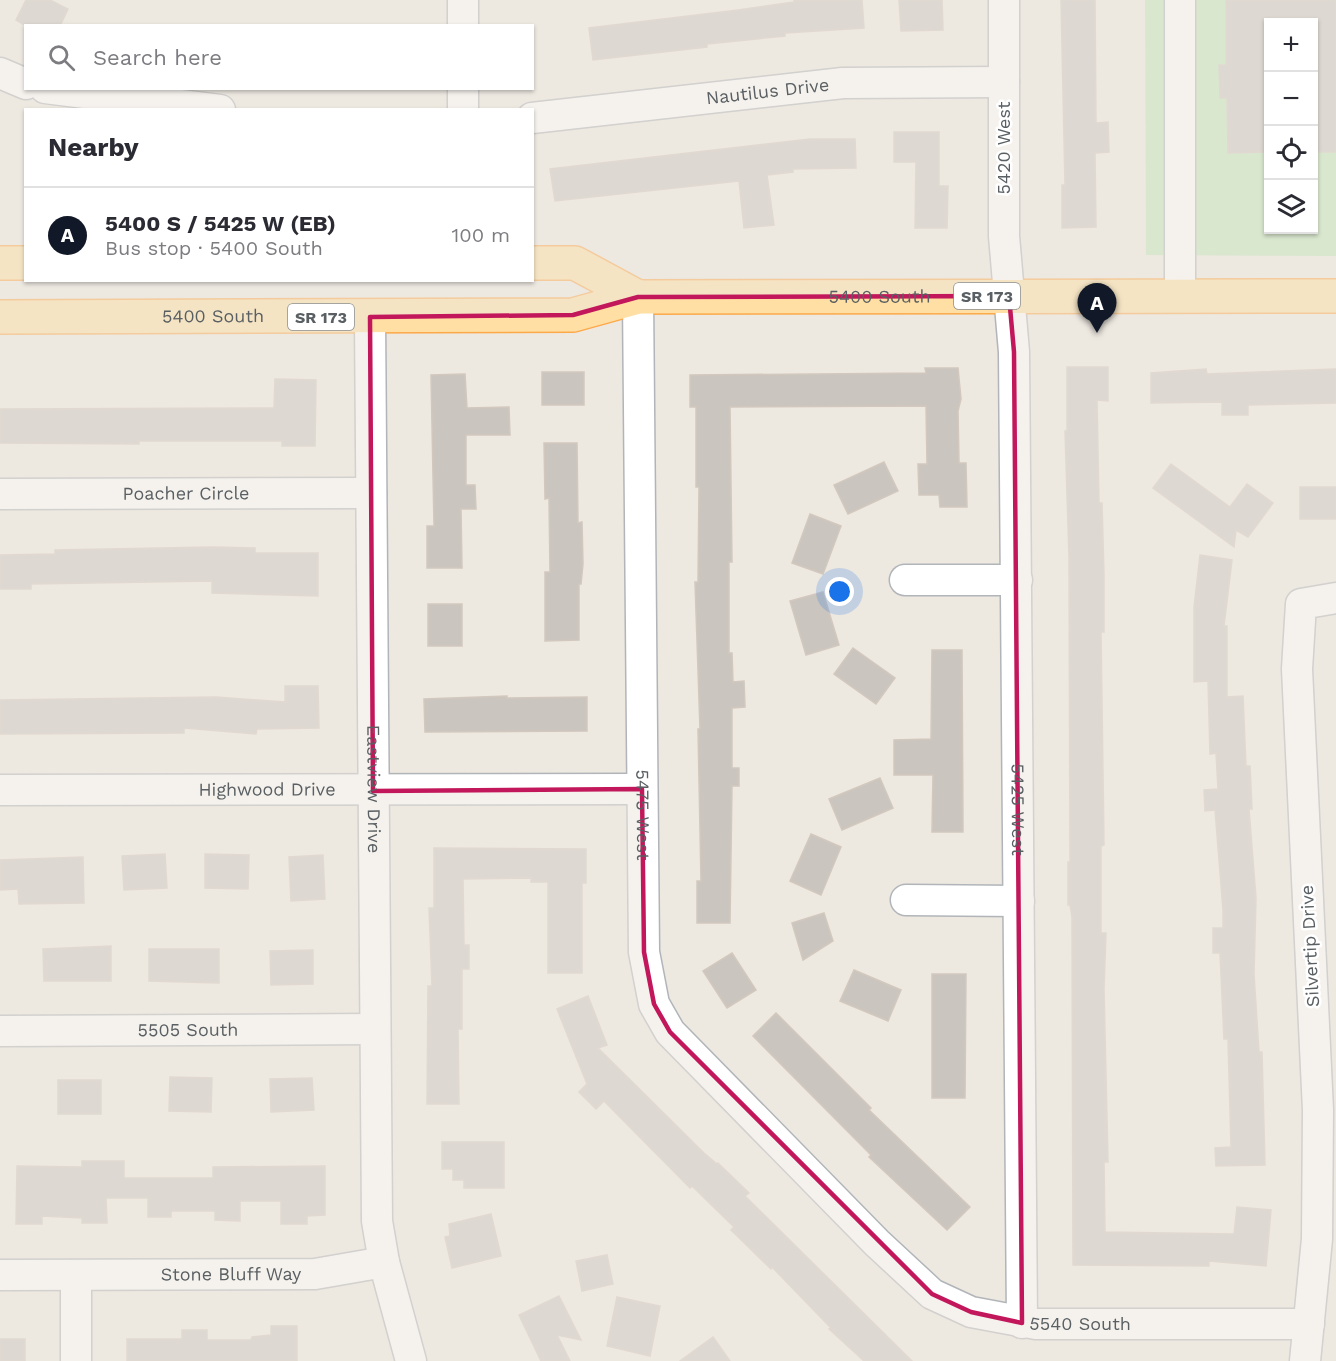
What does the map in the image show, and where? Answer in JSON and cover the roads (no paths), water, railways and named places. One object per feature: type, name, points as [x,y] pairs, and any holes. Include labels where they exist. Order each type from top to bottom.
[{"type":"main road","points":[[0,263],[24,263]]},
{"type":"main road","name":"5400 South","points":[[534,263],[575,263],[638,297]]},
{"type":"main road","name":"5400 South","points":[[0,317],[573,315],[638,297],[1336,296]]},
{"type":"street","points":[[463,0],[463,24]]},
{"type":"street","name":"5420 West","points":[[1004,0],[1004,236],[1009,296]]},
{"type":"street","points":[[1180,0],[1180,296]]},
{"type":"street","points":[[0,73],[24,83]]},
{"type":"street","name":"Nautilus Drive","points":[[534,118],[843,83],[1004,82]]},
{"type":"street","points":[[61,90],[204,108]]},
{"type":"street","points":[[463,90],[463,108]]},
{"type":"street","name":"5425 West","points":[[1009,296],[1014,352],[1017,580],[1022,1323]]},
{"type":"street","name":"5475 West","points":[[638,297],[644,952],[654,1004],[670,1032],[877,1243]]},
{"type":"street","name":"Eastview Drive","points":[[370,317],[377,1221],[384,1262],[411,1361]]},
{"type":"street","name":"Poacher Circle","points":[[0,494],[371,492]]},
{"type":"street","points":[[905,580],[1017,580]]},
{"type":"street","name":"Silvertip Drive","points":[[1309,1324],[1317,1239],[1318,1110],[1298,669],[1300,604],[1336,598]]},
{"type":"street","name":"Highwood Drive","points":[[0,790],[642,789]]},
{"type":"street","points":[[906,900],[1019,901]]},
{"type":"street","name":"5505 South","points":[[0,1031],[375,1029]]},
{"type":"street","name":"5540 South","points":[[877,1243],[932,1294],[970,1312],[1022,1323],[1309,1324]]},
{"type":"street","name":"Stone Bluff Way","points":[[0,1275],[315,1274],[384,1262]]},
{"type":"street","points":[[76,1276],[76,1361]]},
{"type":"street","points":[[1305,1361],[1309,1324]]},
{"type":"place","name":"5400 S / 5425 W (EB)","points":[[1097,333]]}]
